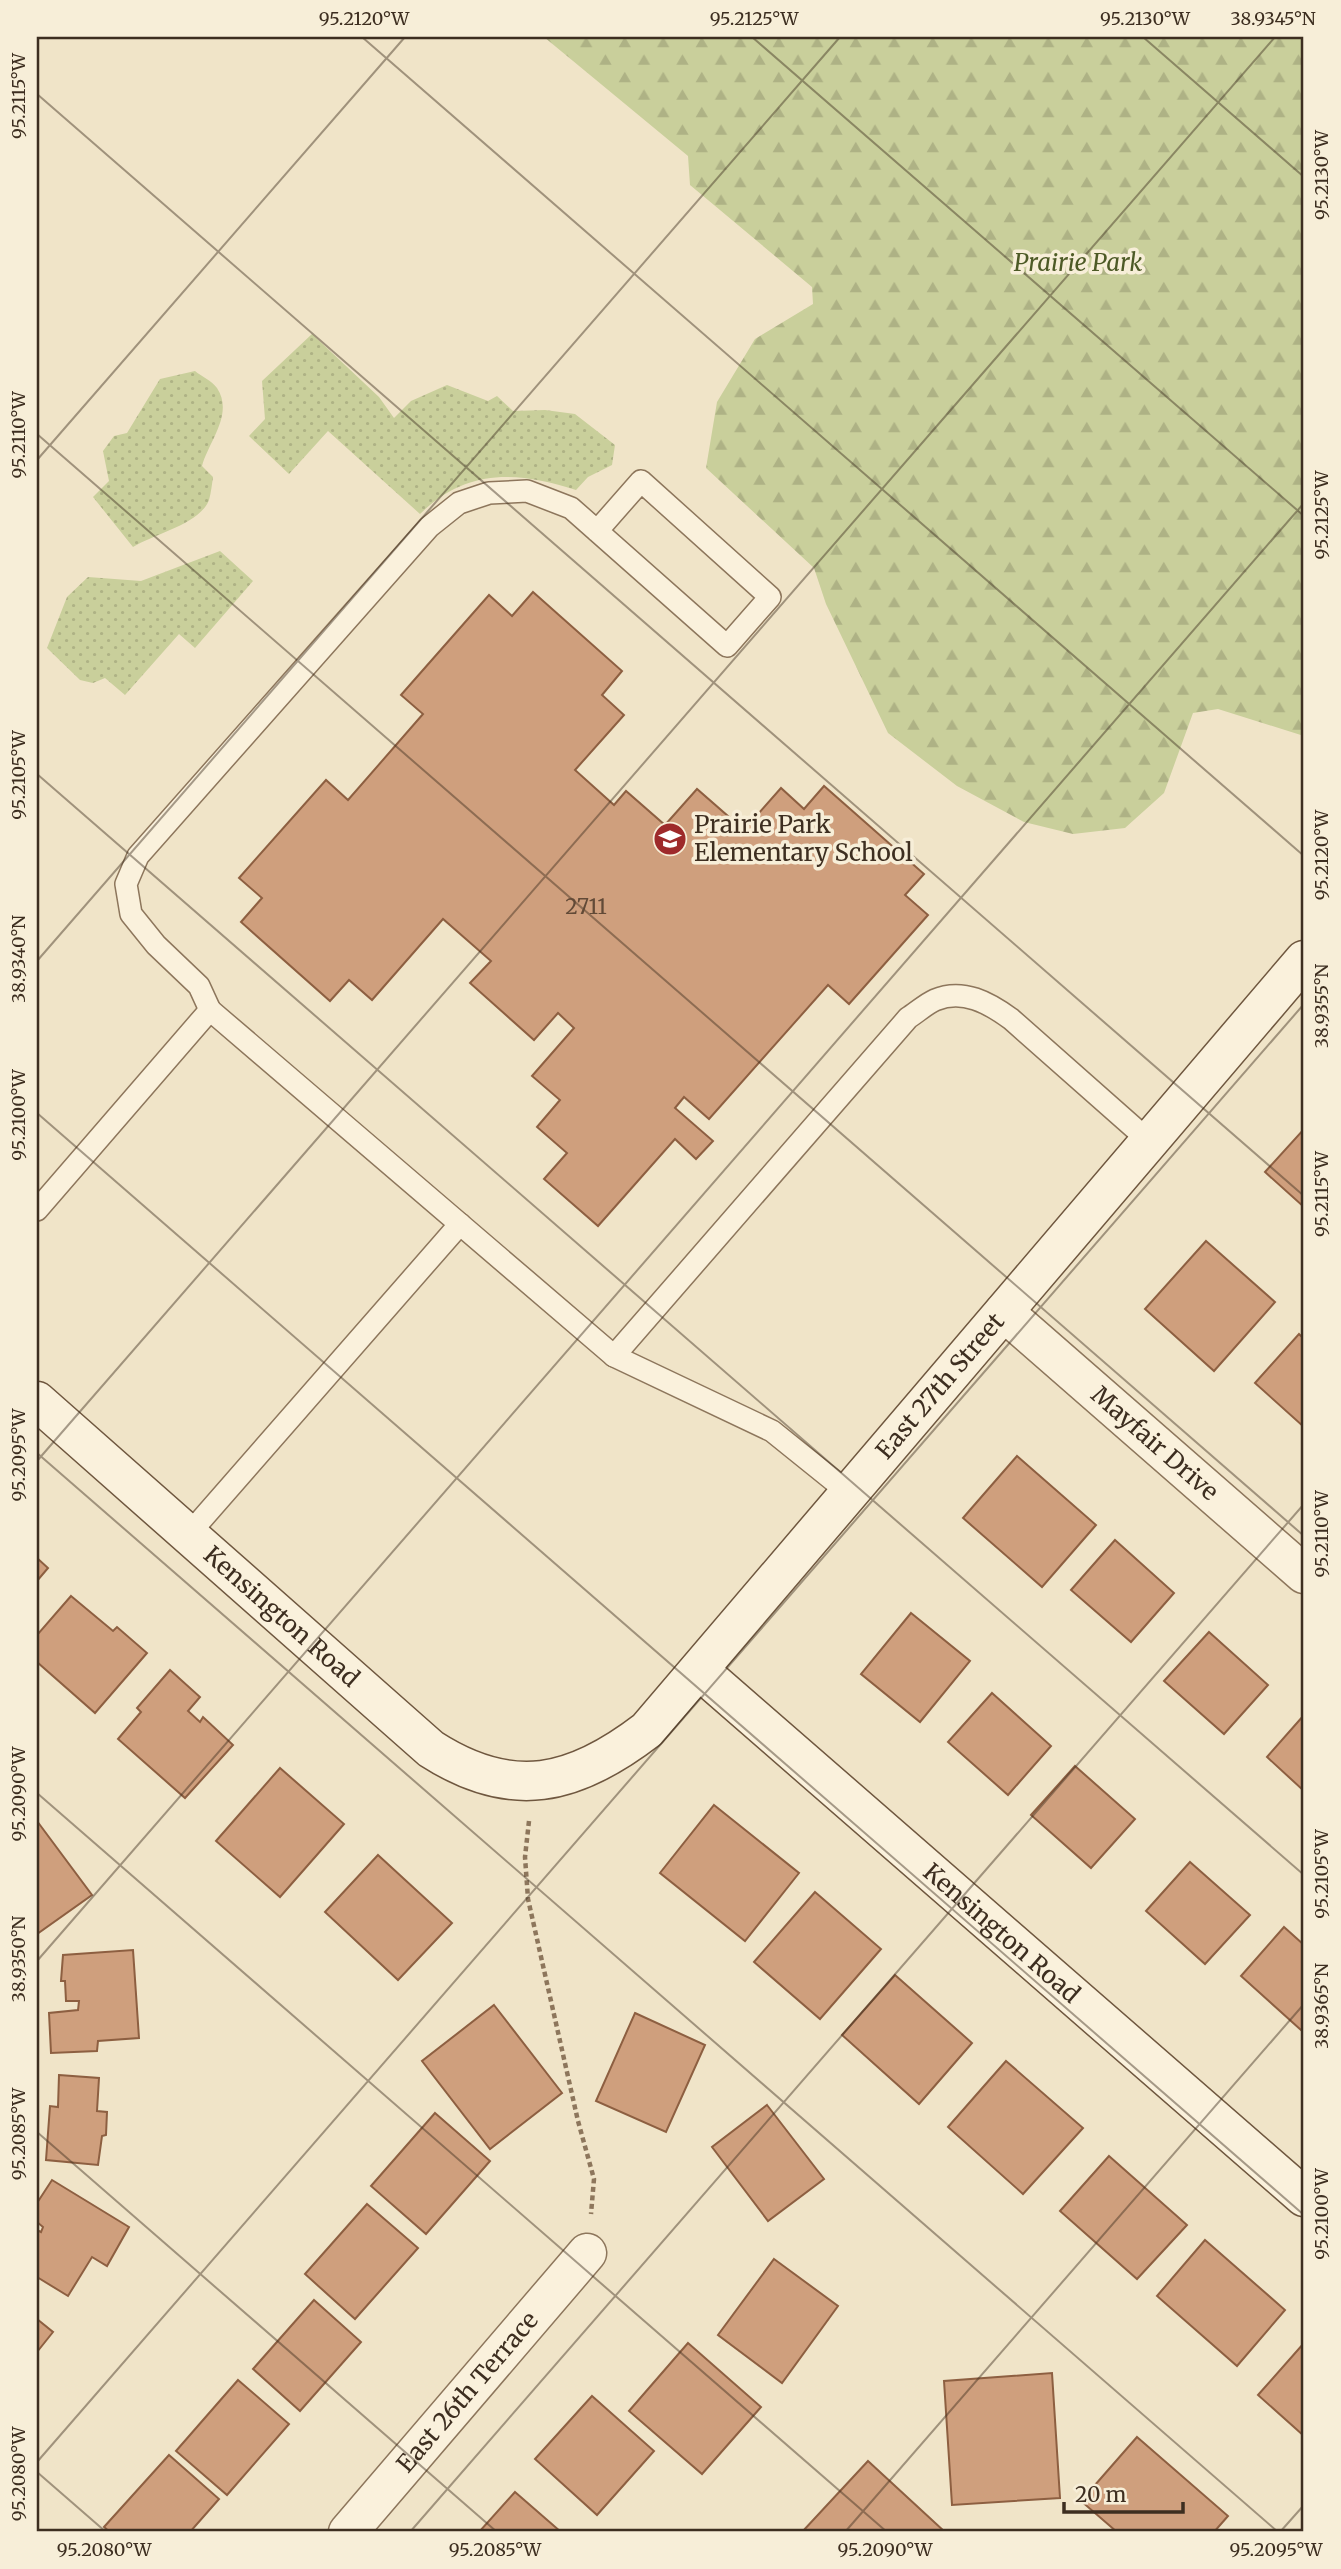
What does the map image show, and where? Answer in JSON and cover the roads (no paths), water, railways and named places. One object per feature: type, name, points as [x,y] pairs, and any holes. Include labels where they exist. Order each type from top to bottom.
[{"type":"street","name":"East 27th Street","points":[[550,1779],[584,1770],[619,1752],[647,1730],[1304,960]]},
{"type":"street","name":"Mayfair Drive","points":[[1004,1312],[1304,1574]]},
{"type":"street","name":"Kensington Road","points":[[37,1401],[431,1749],[454,1763],[492,1777],[509,1780],[550,1779]]},
{"type":"street","name":"Kensington Road","points":[[699,1670],[1304,2197]]},
{"type":"street","name":"East 26th Terrace","points":[[348,2532],[587,2253]]},
{"type":"lane","points":[[597,531],[641,481],[770,597],[727,646],[597,531],[571,508],[527,491],[489,493],[459,503],[429,527],[138,856],[126,884],[131,915],[156,945],[200,986],[210,1010],[614,1356],[772,1431],[849,1493]]},
{"type":"lane","points":[[614,1356],[908,1018],[935,1000],[957,995],[986,1002],[1011,1019],[1149,1141]]},
{"type":"lane","points":[[37,1210],[210,1010]]},
{"type":"lane","points":[[188,1535],[460,1224]]},
{"type":"place","name":"Prairie Park Elementary School","points":[[670,839]]},
{"type":"park label","name":"Prairie Park","points":[[1078,263]]}]
